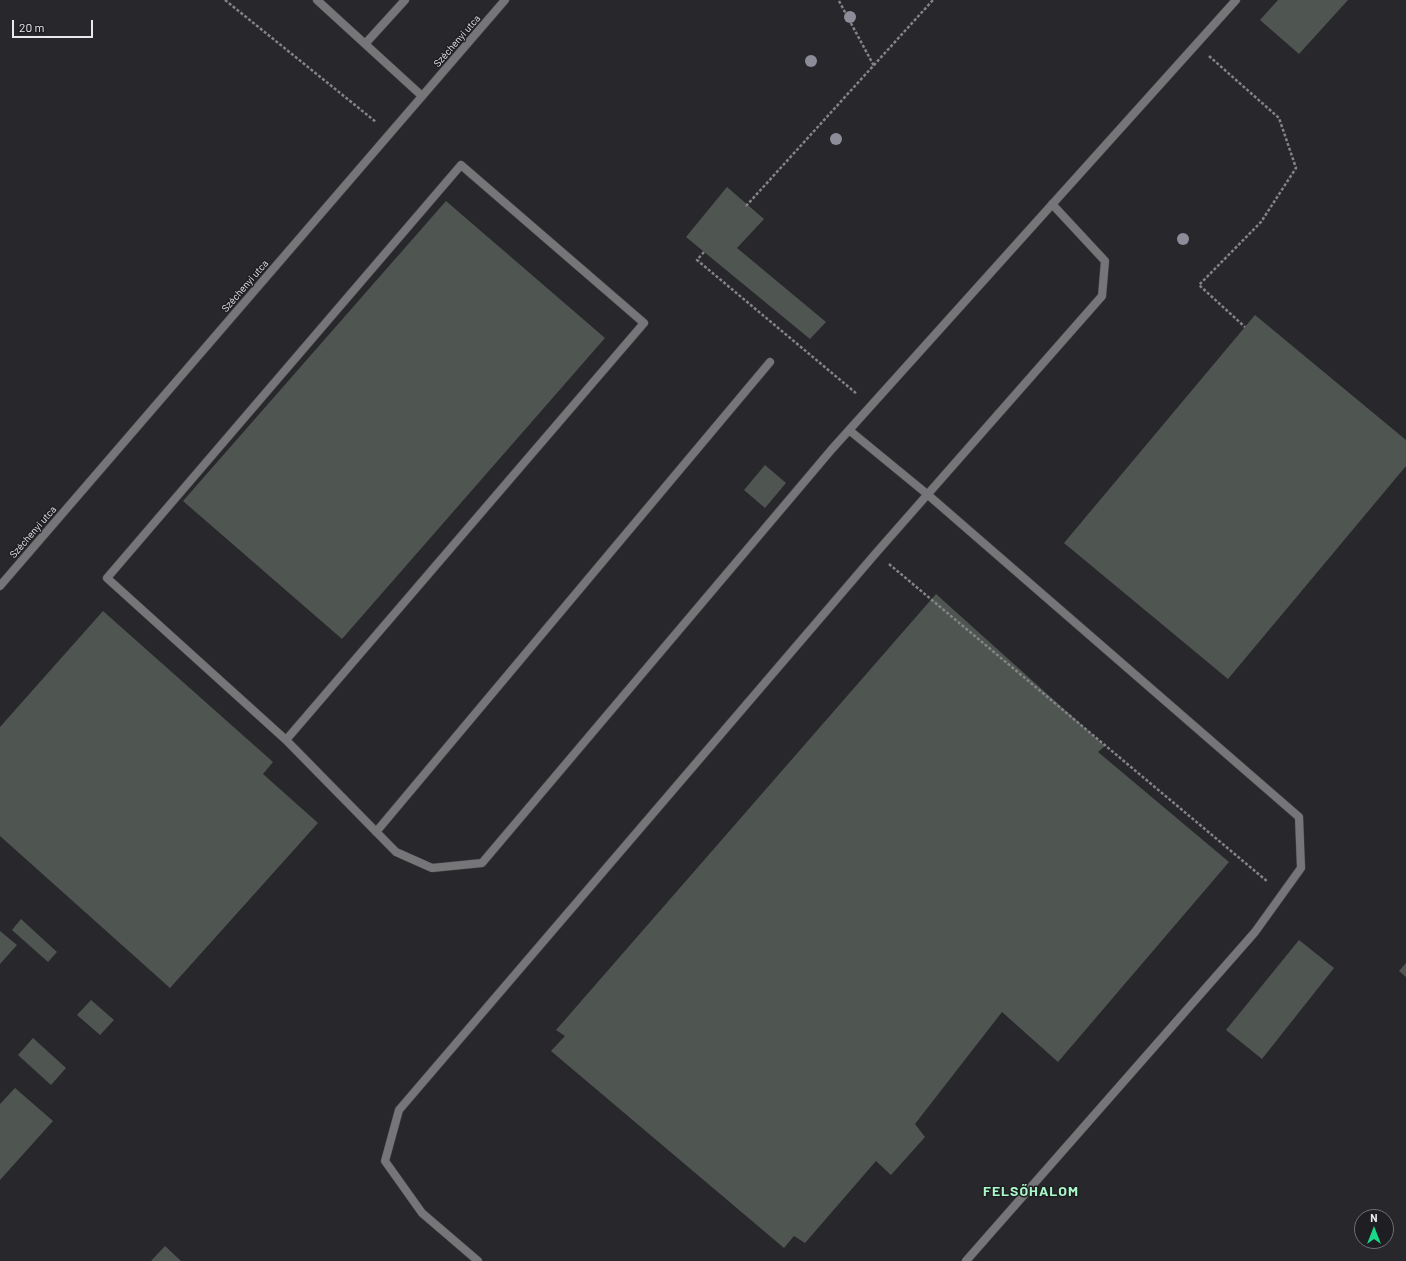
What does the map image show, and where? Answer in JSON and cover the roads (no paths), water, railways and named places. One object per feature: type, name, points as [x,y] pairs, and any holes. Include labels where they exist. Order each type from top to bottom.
[{"type":"street","points":[[317,0],[422,96]]},
{"type":"street","points":[[365,44],[405,0]]},
{"type":"street","name":"Széchenyi utca","points":[[0,586],[505,0]]},
{"type":"street","points":[[286,740],[644,323],[462,165],[107,578],[286,740],[396,852],[432,868],[482,863],[848,430],[1236,0]]},
{"type":"street","points":[[478,1261],[422,1213],[385,1161],[398,1110],[927,494],[1102,296],[1104,261],[1052,204]]},
{"type":"street","points":[[376,832],[770,362]]},
{"type":"street","points":[[848,430],[927,494],[1300,816],[1301,868],[1255,932],[966,1261]]},
{"type":"district","name":"FELSŐHALOM","points":[[1031,1191]]}]
